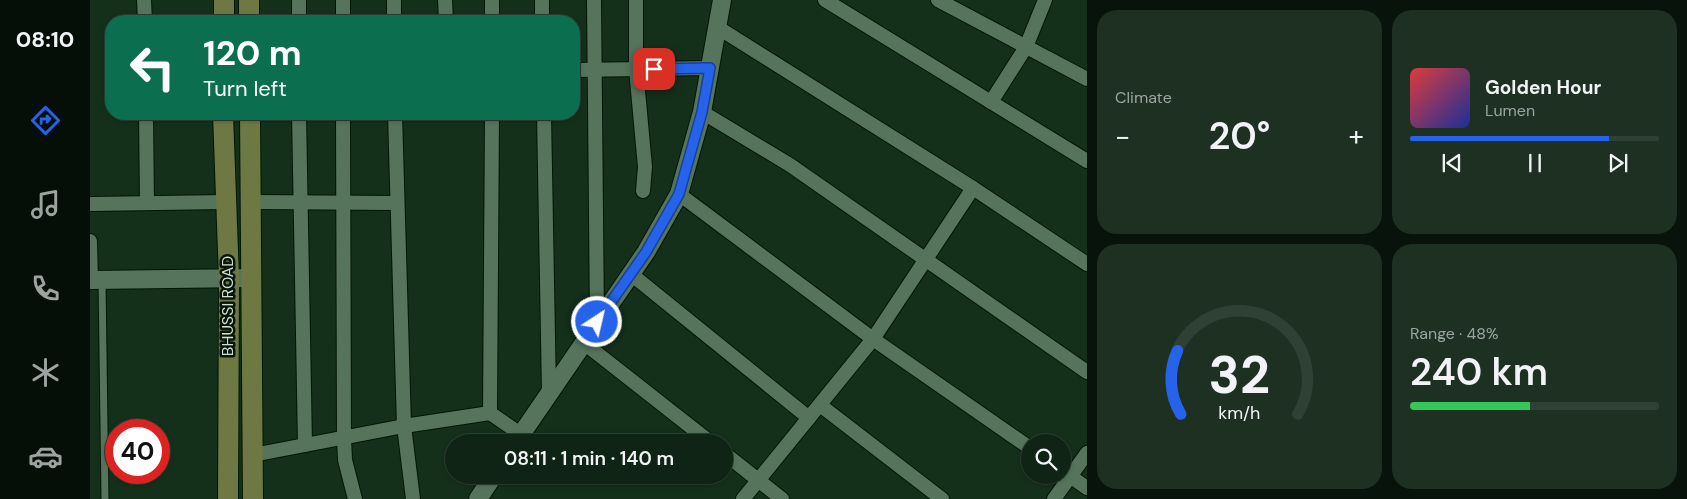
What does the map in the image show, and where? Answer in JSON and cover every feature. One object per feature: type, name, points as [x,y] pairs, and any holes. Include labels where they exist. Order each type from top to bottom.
[{"type":"main road","points":[[224,0],[224,15]]},
{"type":"main road","points":[[249,0],[249,15]]},
{"type":"main road","name":"BHUSSI ROAD","points":[[223,120],[229,279],[228,499]]},
{"type":"main road","name":"BHUSSI ROAD","points":[[250,120],[253,499]]},
{"type":"street","points":[[144,0],[145,15]]},
{"type":"street","points":[[299,15],[300,0]]},
{"type":"street","points":[[343,0],[343,15]]},
{"type":"street","points":[[394,0],[394,15]]},
{"type":"street","points":[[446,0],[446,15]]},
{"type":"street","points":[[492,0],[492,15]]},
{"type":"street","points":[[542,0],[542,15]]},
{"type":"street","points":[[594,0],[597,322]]},
{"type":"street","points":[[636,0],[636,69],[645,167],[643,191]]},
{"type":"street","points":[[522,434],[631,274],[679,194],[702,112],[722,0]]},
{"type":"street","points":[[825,0],[1087,162]]},
{"type":"street","points":[[938,0],[1087,79]]},
{"type":"street","points":[[991,102],[1026,47],[1045,0]]},
{"type":"street","points":[[717,27],[973,188],[1087,264]]},
{"type":"street","points":[[580,70],[710,68]]},
{"type":"street","points":[[702,112],[790,165],[1087,372]]},
{"type":"street","points":[[146,120],[147,203]]},
{"type":"street","points":[[299,120],[305,445]]},
{"type":"street","points":[[343,120],[344,438],[345,460],[354,499]]},
{"type":"street","points":[[396,120],[404,426],[413,499]]},
{"type":"street","points":[[492,120],[490,413],[513,434]]},
{"type":"street","points":[[544,120],[549,393]]},
{"type":"street","points":[[743,499],[872,339],[973,188]]},
{"type":"street","points":[[679,194],[872,339],[1021,442]]},
{"type":"street","points":[[90,204],[225,202]]},
{"type":"street","points":[[251,202],[397,203]]},
{"type":"street","points":[[90,241],[94,280],[252,278]]},
{"type":"street","points":[[631,274],[809,418]]},
{"type":"street","points":[[584,343],[700,434]]},
{"type":"street","points":[[820,405],[942,499]]},
{"type":"street","points":[[253,455],[404,426],[490,413]]},
{"type":"street","points":[[1071,469],[1087,453]]},
{"type":"street","points":[[733,461],[782,499]]},
{"type":"street","points":[[1071,477],[1087,488]]},
{"type":"street","points":[[478,499],[488,484]]},
{"type":"street","points":[[1054,499],[1061,484]]},
{"type":"lane","points":[[94,280],[105,499]]},
{"type":"route","points":[[597,322],[646,252],[679,194],[702,112],[710,68],[654,69]]}]
